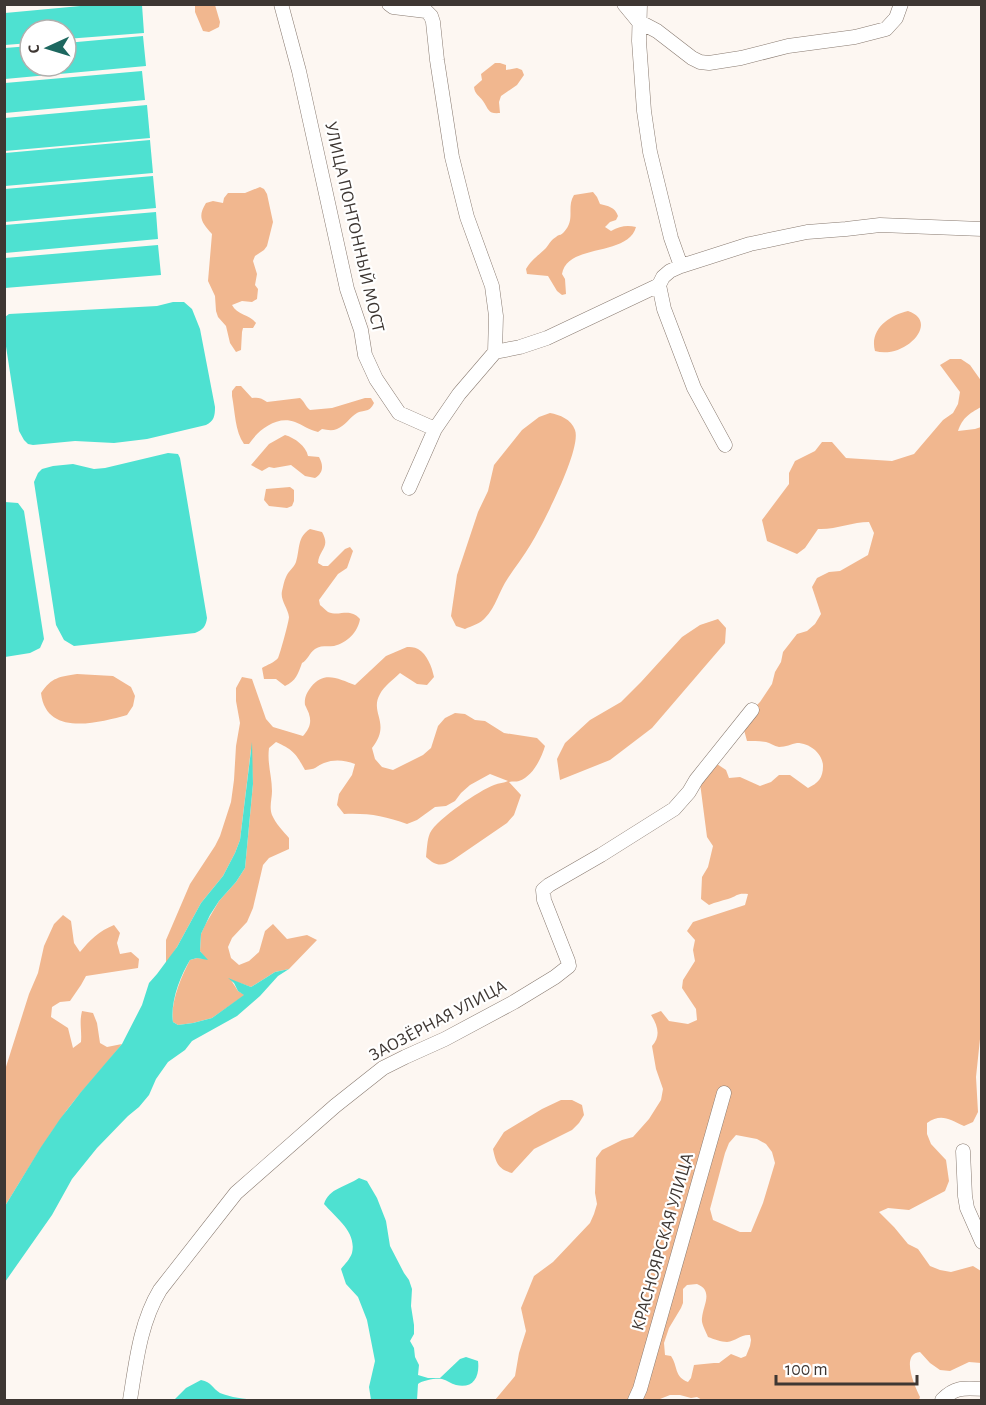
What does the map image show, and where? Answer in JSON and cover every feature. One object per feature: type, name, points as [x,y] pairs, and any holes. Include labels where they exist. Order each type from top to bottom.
[{"type":"street","name":"УЛИЦА ПОНТОННЫЙ МОСТ","points":[[281,4],[299,71],[347,289],[361,330],[365,355],[376,379],[399,413],[435,429]]},
{"type":"street","points":[[389,4],[393,7],[426,11],[433,22],[452,157],[467,217],[492,286],[496,316],[495,352]]},
{"type":"street","points":[[624,4],[638,21],[657,31],[700,62],[709,63],[741,58],[788,46],[855,37],[886,29],[896,18],[901,4]]},
{"type":"street","points":[[640,4],[639,40],[644,111],[651,162],[671,238],[681,266]]},
{"type":"street","points":[[409,488],[435,429],[459,394],[495,352],[547,338],[659,285],[663,277],[681,266],[750,244],[807,232],[880,225],[981,229]]},
{"type":"street","points":[[659,285],[664,309],[694,388],[726,446]]},
{"type":"street","name":"ЗАОЗЁРНАЯ УЛИЦА","points":[[130,1401],[138,1351],[153,1301],[236,1193],[334,1106],[383,1068],[445,1039],[514,1002],[569,966],[544,900],[543,890],[674,808],[752,710]]},
{"type":"street","name":"КРАСНОЯРСКАЯ УЛИЦА","points":[[635,1401],[724,1093]]},
{"type":"street","points":[[963,1151],[967,1208],[981,1242]]},
{"type":"street","points":[[942,1401],[949,1393],[959,1389],[981,1389]]},
{"type":"shaded area","points":[[195,5],[215,5],[220,22],[219,27],[209,32],[203,31],[195,12]]},
{"type":"shaded area","points":[[495,63],[506,65],[506,70],[517,68],[522,70],[524,75],[517,85],[501,96],[500,113],[489,111],[474,87],[482,80],[481,74]]},
{"type":"shaded area","points":[[260,187],[267,194],[273,222],[267,246],[255,256],[253,261],[257,274],[255,285],[258,289],[257,299],[232,305],[256,323],[253,328],[243,328],[241,350],[236,352],[230,343],[226,326],[218,317],[215,296],[208,281],[212,234],[203,223],[201,216],[206,203],[213,201],[223,203],[228,193],[245,193]]},
{"type":"shaded area","points":[[593,192],[600,204],[608,206],[617,213],[616,220],[605,227],[611,231],[624,226],[636,227],[631,236],[622,243],[586,253],[566,264],[562,274],[565,279],[566,294],[562,295],[548,276],[527,274],[526,269],[552,240],[568,227],[574,195]]},
{"type":"shaded area","points":[[908,311],[917,316],[921,323],[920,331],[915,338],[897,350],[875,351],[875,336],[882,324]]},
{"type":"shaded area","points":[[950,359],[961,359],[970,365],[982,382],[981,407],[967,416],[958,431],[981,427],[982,1020],[976,1077],[978,1112],[973,1122],[964,1126],[941,1118],[927,1123],[927,1134],[931,1144],[946,1160],[949,1181],[945,1191],[909,1210],[888,1208],[879,1212],[908,1244],[918,1249],[930,1266],[951,1272],[973,1266],[981,1271],[981,1363],[969,1362],[950,1371],[940,1370],[920,1352],[914,1354],[910,1364],[919,1400],[702,1400],[697,1397],[670,1395],[659,1400],[495,1400],[515,1376],[526,1331],[521,1308],[534,1276],[553,1262],[590,1223],[594,1214],[597,1204],[596,1158],[602,1150],[633,1137],[649,1119],[661,1100],[663,1089],[656,1069],[652,1046],[658,1031],[651,1015],[661,1011],[669,1021],[688,1024],[697,1020],[696,1009],[682,988],[683,980],[695,961],[693,950],[695,940],[687,931],[693,922],[745,905],[748,894],[739,894],[709,905],[701,899],[702,877],[708,867],[713,846],[707,837],[700,783],[717,764],[726,770],[729,778],[740,777],[760,786],[771,782],[779,775],[790,775],[808,788],[817,782],[822,774],[821,757],[811,747],[802,743],[779,747],[766,742],[747,741],[744,730],[752,710],[772,684],[783,652],[797,634],[807,631],[815,624],[821,614],[812,587],[817,578],[829,572],[840,571],[868,555],[874,533],[869,522],[818,529],[805,548],[797,554],[767,541],[762,520],[789,484],[789,473],[795,461],[815,451],[822,442],[832,442],[846,458],[892,461],[914,454],[943,420],[953,413],[958,404],[960,392],[940,365]],"holes":[[[736,1135],[757,1139],[766,1144],[772,1152],[775,1163],[763,1203],[751,1232],[740,1232],[713,1220],[710,1209],[725,1153],[729,1143]],[[697,1284],[705,1290],[706,1294],[702,1320],[708,1337],[727,1342],[750,1335],[751,1340],[746,1356],[741,1358],[731,1354],[719,1363],[694,1365],[688,1382],[678,1374],[671,1356],[665,1355],[664,1343],[669,1328],[683,1303],[683,1289],[687,1285]]]},
{"type":"shaded area","points":[[236,386],[241,386],[252,398],[260,398],[267,402],[300,398],[310,410],[332,408],[365,398],[371,398],[374,403],[369,410],[357,413],[335,430],[322,429],[318,432],[295,422],[281,421],[269,425],[249,444],[244,444],[237,427],[232,396],[232,391]]},
{"type":"shaded area","points":[[550,413],[565,418],[575,430],[576,440],[573,453],[560,487],[536,535],[505,583],[489,614],[465,629],[456,626],[451,616],[457,575],[478,512],[488,491],[494,465],[522,430],[539,417]]},
{"type":"shaded area","points":[[285,435],[300,443],[308,456],[319,457],[322,469],[318,476],[315,478],[305,476],[291,465],[269,467],[262,471],[251,465],[269,444]]},
{"type":"shaded area","points":[[290,487],[294,490],[292,506],[287,508],[269,506],[264,500],[266,489]]},
{"type":"shaded area","points":[[310,529],[322,532],[324,537],[325,545],[318,563],[323,566],[328,566],[345,549],[350,547],[353,551],[347,568],[338,574],[319,600],[320,605],[328,612],[348,613],[360,619],[357,628],[347,640],[339,645],[320,647],[313,651],[302,663],[294,679],[285,686],[276,679],[264,679],[262,668],[278,658],[289,617],[282,598],[282,591],[287,575],[296,562],[301,540]]},
{"type":"shaded area","points":[[718,619],[726,628],[725,643],[652,728],[610,760],[560,780],[557,759],[565,743],[590,720],[621,702],[682,637],[700,625]]},
{"type":"shaded area","points":[[407,647],[417,648],[424,654],[434,677],[427,685],[417,684],[400,673],[382,691],[377,701],[380,732],[372,748],[375,759],[382,767],[393,770],[423,755],[431,748],[438,726],[445,718],[455,713],[485,721],[504,733],[537,738],[545,746],[536,766],[524,779],[509,782],[521,795],[514,815],[507,823],[453,860],[445,864],[436,864],[426,857],[429,836],[434,827],[479,793],[508,781],[490,774],[470,785],[455,801],[446,806],[435,807],[407,824],[376,816],[344,814],[337,805],[339,794],[352,775],[355,764],[332,761],[305,770],[294,753],[276,742],[269,748],[271,809],[272,815],[289,838],[289,849],[269,858],[263,865],[253,908],[247,922],[232,938],[228,947],[231,958],[239,965],[249,961],[259,952],[265,931],[273,924],[287,939],[307,935],[317,940],[289,969],[275,972],[251,987],[231,980],[238,991],[245,995],[212,1018],[178,1025],[173,1022],[175,999],[190,960],[206,959],[200,951],[201,934],[205,925],[219,901],[245,868],[253,784],[251,749],[240,840],[235,853],[223,876],[201,903],[166,964],[166,940],[190,884],[220,836],[231,802],[240,723],[236,688],[242,677],[252,679],[266,719],[273,727],[303,736],[310,723],[305,698],[316,682],[332,677],[355,685],[386,656]]},
{"type":"shaded area","points":[[77,674],[113,676],[131,687],[135,696],[133,706],[127,715],[75,724],[52,716],[45,707],[41,693],[56,679]]},
{"type":"shaded area","points":[[63,915],[71,921],[74,943],[80,952],[95,936],[114,925],[120,933],[117,943],[120,954],[131,952],[139,959],[138,968],[86,976],[70,1001],[60,1002],[52,1007],[51,1017],[68,1028],[73,1048],[81,1042],[82,1011],[93,1013],[100,1043],[107,1047],[122,1044],[67,1110],[5,1206],[5,1070],[38,973],[44,946],[54,924]]},
{"type":"shaded area","points":[[561,1100],[572,1100],[582,1105],[584,1115],[579,1123],[572,1130],[534,1149],[512,1173],[501,1167],[493,1149],[504,1132]]},
{"type":"water","points":[[102,4],[142,5],[144,33],[78,38],[78,18],[18,18],[18,44],[5,45],[5,13]]},
{"type":"water","points":[[143,36],[146,66],[78,72],[78,42]]},
{"type":"water","points":[[18,47],[18,78],[5,79],[5,48]]},
{"type":"water","points":[[142,71],[145,100],[5,113],[5,83]]},
{"type":"water","points":[[147,105],[150,138],[5,151],[5,118]]},
{"type":"water","points":[[150,140],[153,173],[5,186],[5,153]]},
{"type":"water","points":[[153,176],[156,208],[5,222],[5,189]]},
{"type":"water","points":[[156,212],[158,239],[5,253],[5,225]]},
{"type":"water","points":[[158,245],[161,275],[5,288],[5,258]]},
{"type":"water","points":[[184,302],[192,309],[200,329],[215,407],[211,422],[147,439],[114,443],[75,441],[33,445],[24,440],[19,431],[5,340],[5,317],[9,314],[157,306]]},
{"type":"water","points":[[168,453],[178,454],[180,458],[207,618],[205,625],[195,633],[74,646],[64,640],[56,625],[34,482],[38,473],[42,469],[53,466],[73,464],[94,469],[105,468]]},
{"type":"water","points":[[5,502],[18,503],[24,511],[44,639],[40,648],[30,653],[5,657]]},
{"type":"water","points":[[252,742],[253,784],[245,868],[219,901],[201,934],[200,951],[208,960],[197,958],[190,960],[186,966],[174,998],[173,1022],[178,1025],[212,1018],[244,995],[228,978],[251,987],[275,972],[289,969],[278,976],[237,1016],[192,1041],[185,1050],[168,1062],[156,1079],[149,1095],[97,1148],[72,1179],[52,1215],[5,1282],[5,1206],[60,1119],[122,1044],[142,1005],[149,983],[177,947],[201,903],[223,876],[240,840]]},
{"type":"water","points":[[359,1178],[367,1181],[377,1198],[386,1221],[390,1246],[412,1289],[414,1334],[410,1341],[419,1365],[418,1375],[440,1378],[460,1359],[466,1357],[478,1361],[478,1372],[471,1383],[462,1386],[442,1379],[423,1381],[418,1384],[417,1400],[371,1400],[369,1387],[375,1361],[367,1320],[358,1297],[346,1284],[341,1269],[352,1253],[353,1245],[349,1232],[324,1204],[334,1191]]},
{"type":"water","points":[[201,1380],[225,1395],[259,1400],[174,1400],[186,1388]]}]
